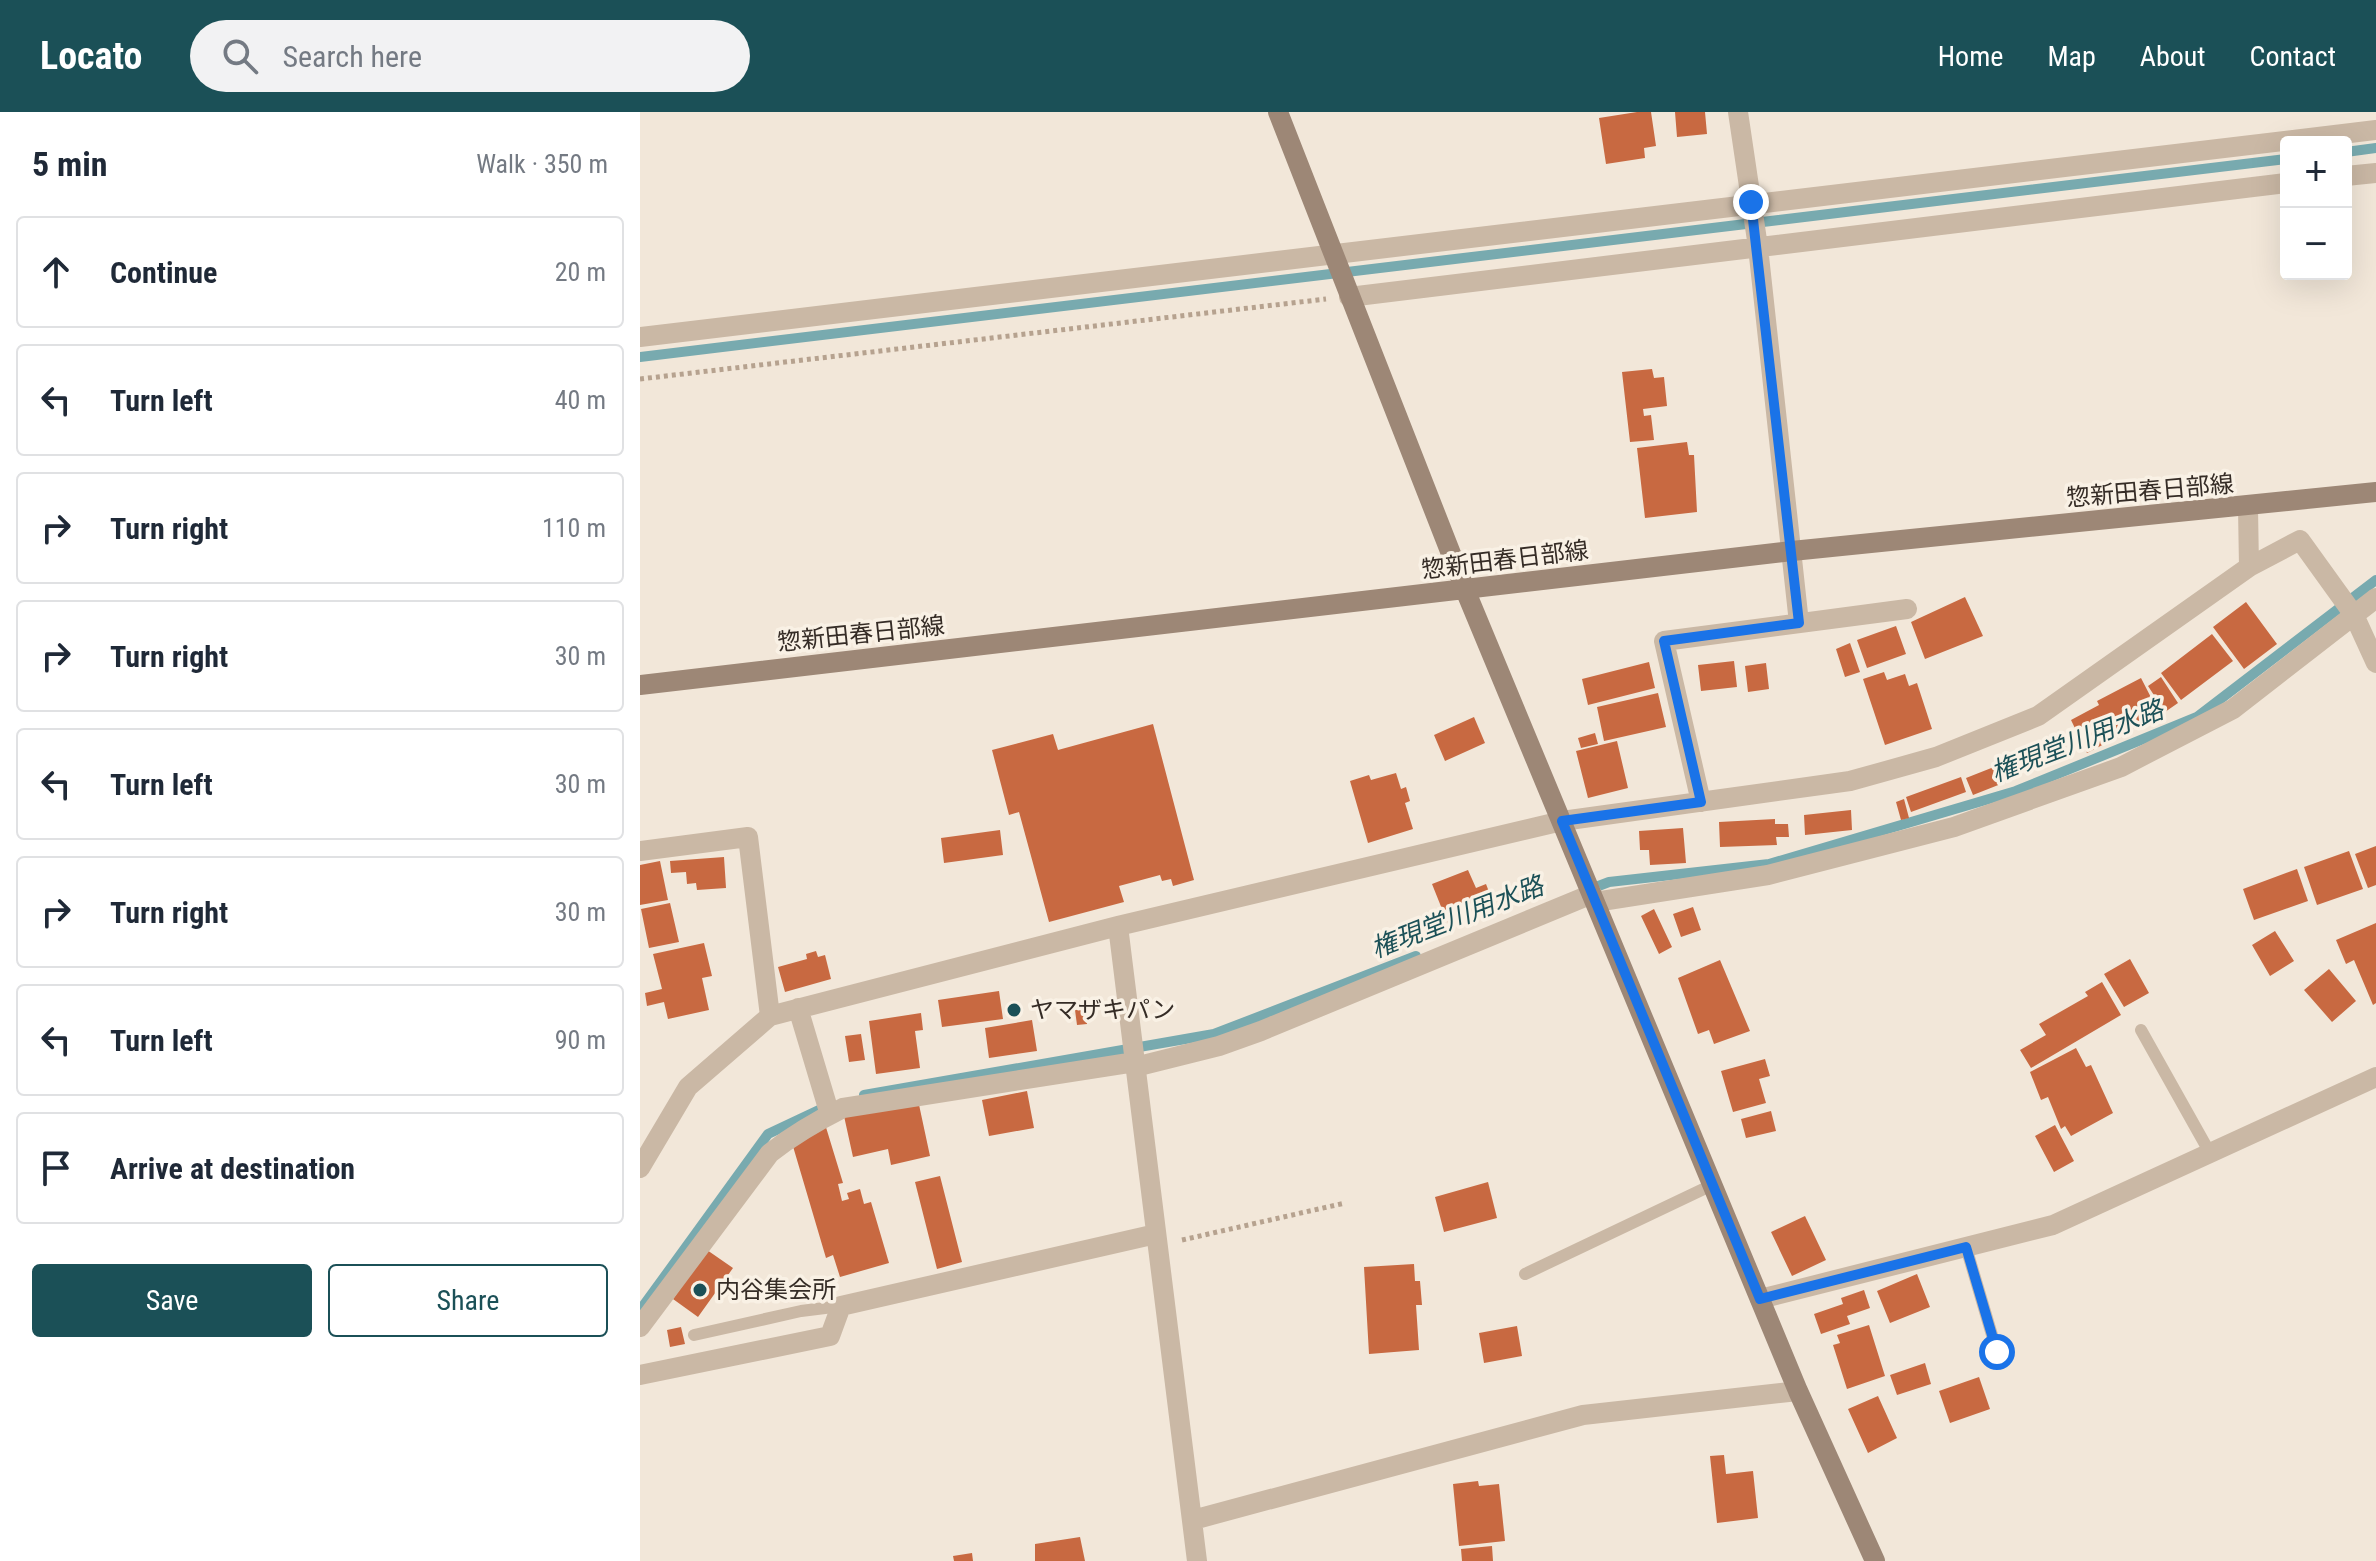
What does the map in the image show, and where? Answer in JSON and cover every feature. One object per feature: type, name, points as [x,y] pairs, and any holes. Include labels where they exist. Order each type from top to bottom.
[{"type":"main road","points":[[1278,112],[1466,592],[1798,1391],[1875,1561]]},
{"type":"main road","name":"惣新田春日部線","points":[[640,685],[1466,592],[1792,551],[2248,508],[2376,492]]},
{"type":"street","points":[[1738,112],[1758,247],[1799,623]]},
{"type":"street","points":[[640,337],[1751,202],[2376,130]]},
{"type":"street","points":[[2352,175],[2376,173]]},
{"type":"street","points":[[1349,297],[2280,184]]},
{"type":"street","points":[[2248,508],[2249,567]]},
{"type":"street","points":[[640,1168],[688,1087],[770,1016],[1118,926],[1562,821],[1850,781],[1936,757],[2038,716],[2249,567],[2300,540],[2353,614],[2376,663]]},
{"type":"street","points":[[640,1327],[770,1153],[795,1134],[843,1108],[1135,1065],[1219,1046],[1593,896],[1768,875],[1954,827],[2121,767],[2233,709],[2376,598]]},
{"type":"street","points":[[1701,802],[1664,641],[1907,609]]},
{"type":"street","points":[[640,851],[748,837],[770,1016]]},
{"type":"street","points":[[1118,926],[1197,1561]]},
{"type":"street","points":[[798,1008],[830,1115]]},
{"type":"street","points":[[1760,1299],[2053,1225],[2376,1077]]},
{"type":"street","points":[[640,1375],[830,1336],[841,1306],[1156,1240]]},
{"type":"street","points":[[1193,1520],[1583,1415],[1798,1391]]},
{"type":"lane","points":[[2141,1030],[2210,1153]]},
{"type":"lane","points":[[1525,1274],[1712,1185]]},
{"type":"lane","points":[[1966,1247],[1997,1352]]},
{"type":"lane","points":[[694,1335],[801,1311],[841,1306]]},
{"type":"path","points":[[640,379],[1349,297]]},
{"type":"path","points":[[1156,1240],[1345,1203]]},
{"type":"building","points":[[1651,112],[1656,146],[1644,148],[1645,158],[1606,164],[1599,118]]},
{"type":"building","points":[[1675,112],[1705,112],[1707,134],[1677,137]]},
{"type":"building","points":[[1652,369],[1654,378],[1664,377],[1667,406],[1643,409],[1644,416],[1651,415],[1654,440],[1630,442],[1622,372]]},
{"type":"building","points":[[1687,442],[1689,455],[1694,455],[1697,512],[1645,518],[1637,448]]},
{"type":"building","points":[[1965,597],[1983,636],[1925,659],[1911,622]]},
{"type":"building","points":[[2246,602],[2277,644],[2244,669],[2213,627]]},
{"type":"building","points":[[1896,626],[1906,654],[1867,668],[1857,640]]},
{"type":"building","points":[[2212,634],[2233,661],[2181,700],[2161,673]]},
{"type":"building","points":[[1850,643],[1860,672],[1845,677],[1836,649]]},
{"type":"building","points":[[1734,661],[1737,687],[1701,691],[1698,665]]},
{"type":"building","points":[[1649,662],[1655,688],[1588,705],[1582,679]]},
{"type":"building","points":[[1766,663],[1769,689],[1748,692],[1745,666]]},
{"type":"building","points":[[1884,672],[1887,680],[1905,674],[1909,686],[1917,683],[1932,729],[1885,745],[1863,679]]},
{"type":"building","points":[[2161,677],[2178,703],[2165,712],[2148,686]]},
{"type":"building","points":[[2141,678],[2160,715],[2087,753],[2071,720],[2099,705],[2097,701]]},
{"type":"building","points":[[1658,693],[1666,727],[1604,741],[1597,707]]},
{"type":"building","points":[[1474,717],[1485,743],[1445,761],[1434,735]]},
{"type":"building","points":[[1153,724],[1194,880],[1173,886],[1171,879],[1162,881],[1160,875],[1119,886],[1124,902],[1049,922],[1019,812],[1009,815],[992,750],[1053,734],[1058,750]]},
{"type":"building","points":[[1595,733],[1598,744],[1581,748],[1578,738]]},
{"type":"building","points":[[1617,741],[1628,788],[1588,798],[1576,751]]},
{"type":"building","points":[[2004,763],[2011,780],[1973,795],[1966,778]]},
{"type":"building","points":[[1396,773],[1401,789],[1406,787],[1410,801],[1405,803],[1413,829],[1368,843],[1350,781],[1369,775],[1371,780]]},
{"type":"building","points":[[1961,777],[1966,792],[1911,812],[1906,797]]},
{"type":"building","points":[[1904,799],[1909,818],[1901,820],[1896,802]]},
{"type":"building","points":[[1851,810],[1852,830],[1805,835],[1804,815]]},
{"type":"building","points":[[1775,819],[1775,824],[1788,824],[1789,837],[1776,837],[1777,845],[1720,847],[1719,822]]},
{"type":"building","points":[[1683,828],[1686,863],[1650,865],[1649,850],[1640,850],[1639,831]]},
{"type":"building","points":[[1000,830],[1003,855],[944,863],[941,838]]},
{"type":"building","points":[[2376,846],[2376,885],[2368,888],[2355,854]]},
{"type":"building","points":[[2349,851],[2363,889],[2317,905],[2304,867]]},
{"type":"building","points":[[724,857],[726,888],[697,890],[696,883],[687,884],[686,872],[671,873],[670,861]]},
{"type":"building","points":[[660,861],[668,900],[640,905],[640,865]]},
{"type":"building","points":[[2297,869],[2308,901],[2254,920],[2243,889]]},
{"type":"building","points":[[1468,870],[1476,888],[1486,884],[1494,905],[1448,924],[1432,884]]},
{"type":"building","points":[[670,903],[679,942],[649,948],[641,909]]},
{"type":"building","points":[[1693,907],[1701,930],[1681,937],[1673,914]]},
{"type":"building","points":[[1654,909],[1672,947],[1659,954],[1641,916]]},
{"type":"building","points":[[2376,923],[2376,1003],[2373,1005],[2354,960],[2346,964],[2336,940]]},
{"type":"building","points":[[2275,931],[2294,961],[2270,976],[2252,945]]},
{"type":"building","points":[[704,943],[712,976],[702,978],[709,1010],[668,1019],[664,1002],[647,1006],[645,993],[662,989],[653,954]]},
{"type":"building","points":[[816,951],[818,957],[825,955],[831,979],[785,992],[778,967],[807,959],[806,954]]},
{"type":"building","points":[[2130,959],[2149,993],[2124,1007],[2104,974]]},
{"type":"building","points":[[1720,960],[1750,1031],[1714,1044],[1709,1030],[1698,1034],[1678,978]]},
{"type":"building","points":[[2329,969],[2356,1001],[2332,1022],[2304,990]]},
{"type":"building","points":[[2102,982],[2121,1015],[2031,1068],[2020,1050],[2046,1035],[2039,1024],[2088,996],[2085,992]]},
{"type":"building","points":[[999,991],[1003,1019],[942,1027],[938,1000]]},
{"type":"building","points":[[1086,1009],[1087,1024],[1077,1025],[1075,1010]]},
{"type":"building","points":[[921,1013],[923,1030],[915,1031],[920,1068],[876,1074],[869,1021]]},
{"type":"building","points":[[1032,1020],[1037,1051],[989,1058],[985,1028]]},
{"type":"building","points":[[861,1034],[865,1060],[849,1062],[845,1036]]},
{"type":"building","points":[[2076,1048],[2086,1067],[2091,1065],[2113,1113],[2071,1136],[2065,1126],[2061,1129],[2048,1097],[2041,1100],[2030,1072]]},
{"type":"building","points":[[1765,1059],[1770,1076],[1759,1079],[1766,1103],[1733,1112],[1721,1071]]},
{"type":"building","points":[[1027,1091],[1034,1128],[989,1136],[982,1100]]},
{"type":"building","points":[[918,1100],[930,1156],[891,1165],[888,1149],[853,1157],[844,1116]]},
{"type":"building","points":[[1771,1111],[1776,1131],[1746,1138],[1741,1119]]},
{"type":"building","points":[[825,1124],[843,1183],[838,1184],[842,1201],[849,1199],[847,1193],[860,1189],[864,1204],[871,1202],[889,1263],[840,1277],[833,1255],[826,1258],[792,1143]]},
{"type":"building","points":[[2055,1125],[2074,1161],[2054,1172],[2035,1136]]},
{"type":"building","points":[[940,1176],[962,1262],[937,1269],[915,1182]]},
{"type":"building","points":[[1488,1182],[1497,1218],[1444,1232],[1435,1197]]},
{"type":"building","points":[[1805,1216],[1826,1260],[1792,1276],[1771,1232]]},
{"type":"building","points":[[707,1250],[733,1268],[698,1317],[673,1299]]},
{"type":"building","points":[[1414,1264],[1415,1281],[1420,1281],[1422,1305],[1416,1305],[1419,1350],[1369,1354],[1364,1267]]},
{"type":"building","points":[[1917,1274],[1930,1307],[1890,1323],[1877,1291]]},
{"type":"building","points":[[1864,1290],[1870,1308],[1847,1316],[1850,1324],[1821,1334],[1814,1314],[1843,1304],[1841,1298]]},
{"type":"building","points":[[1869,1325],[1885,1376],[1847,1389],[1833,1345],[1840,1343],[1837,1335]]},
{"type":"building","points":[[1517,1326],[1522,1356],[1484,1363],[1479,1333]]},
{"type":"building","points":[[681,1327],[685,1344],[670,1347],[667,1330]]},
{"type":"building","points":[[1925,1363],[1931,1384],[1897,1395],[1890,1375]]},
{"type":"building","points":[[1979,1377],[1990,1409],[1950,1423],[1939,1391]]},
{"type":"building","points":[[1878,1396],[1897,1438],[1868,1453],[1848,1409]]},
{"type":"building","points":[[1724,1455],[1726,1474],[1753,1471],[1758,1518],[1717,1523],[1710,1456]]},
{"type":"building","points":[[1478,1481],[1479,1486],[1499,1484],[1505,1541],[1459,1546],[1453,1484]]},
{"type":"building","points":[[1080,1537],[1085,1561],[1035,1561],[1035,1544]]},
{"type":"building","points":[[1492,1546],[1493,1561],[1462,1561],[1461,1549]]},
{"type":"building","points":[[972,1553],[973,1561],[954,1561],[953,1556]]},
{"type":"waterway","points":[[2352,151],[2376,148]]},
{"type":"waterway","points":[[640,357],[2280,160]]},
{"type":"waterway","name":"権現堂川用水路","points":[[1588,890],[1609,882],[1769,864],[2016,791],[2197,717],[2376,580]]},
{"type":"waterway","name":"権現堂川用水路","points":[[864,1095],[1214,1034],[1416,956]]},
{"type":"waterway","name":"権現堂川用水路","points":[[641,1309],[768,1134],[819,1110]]},
{"type":"place","name":"ヤマザキパン","points":[[1014,1010]]},
{"type":"place","name":"内谷集会所","points":[[700,1290]]},
{"type":"route","points":[[1751,202],[1799,623],[1664,641],[1701,802],[1562,821],[1760,1299],[1966,1247],[1997,1352]]}]
